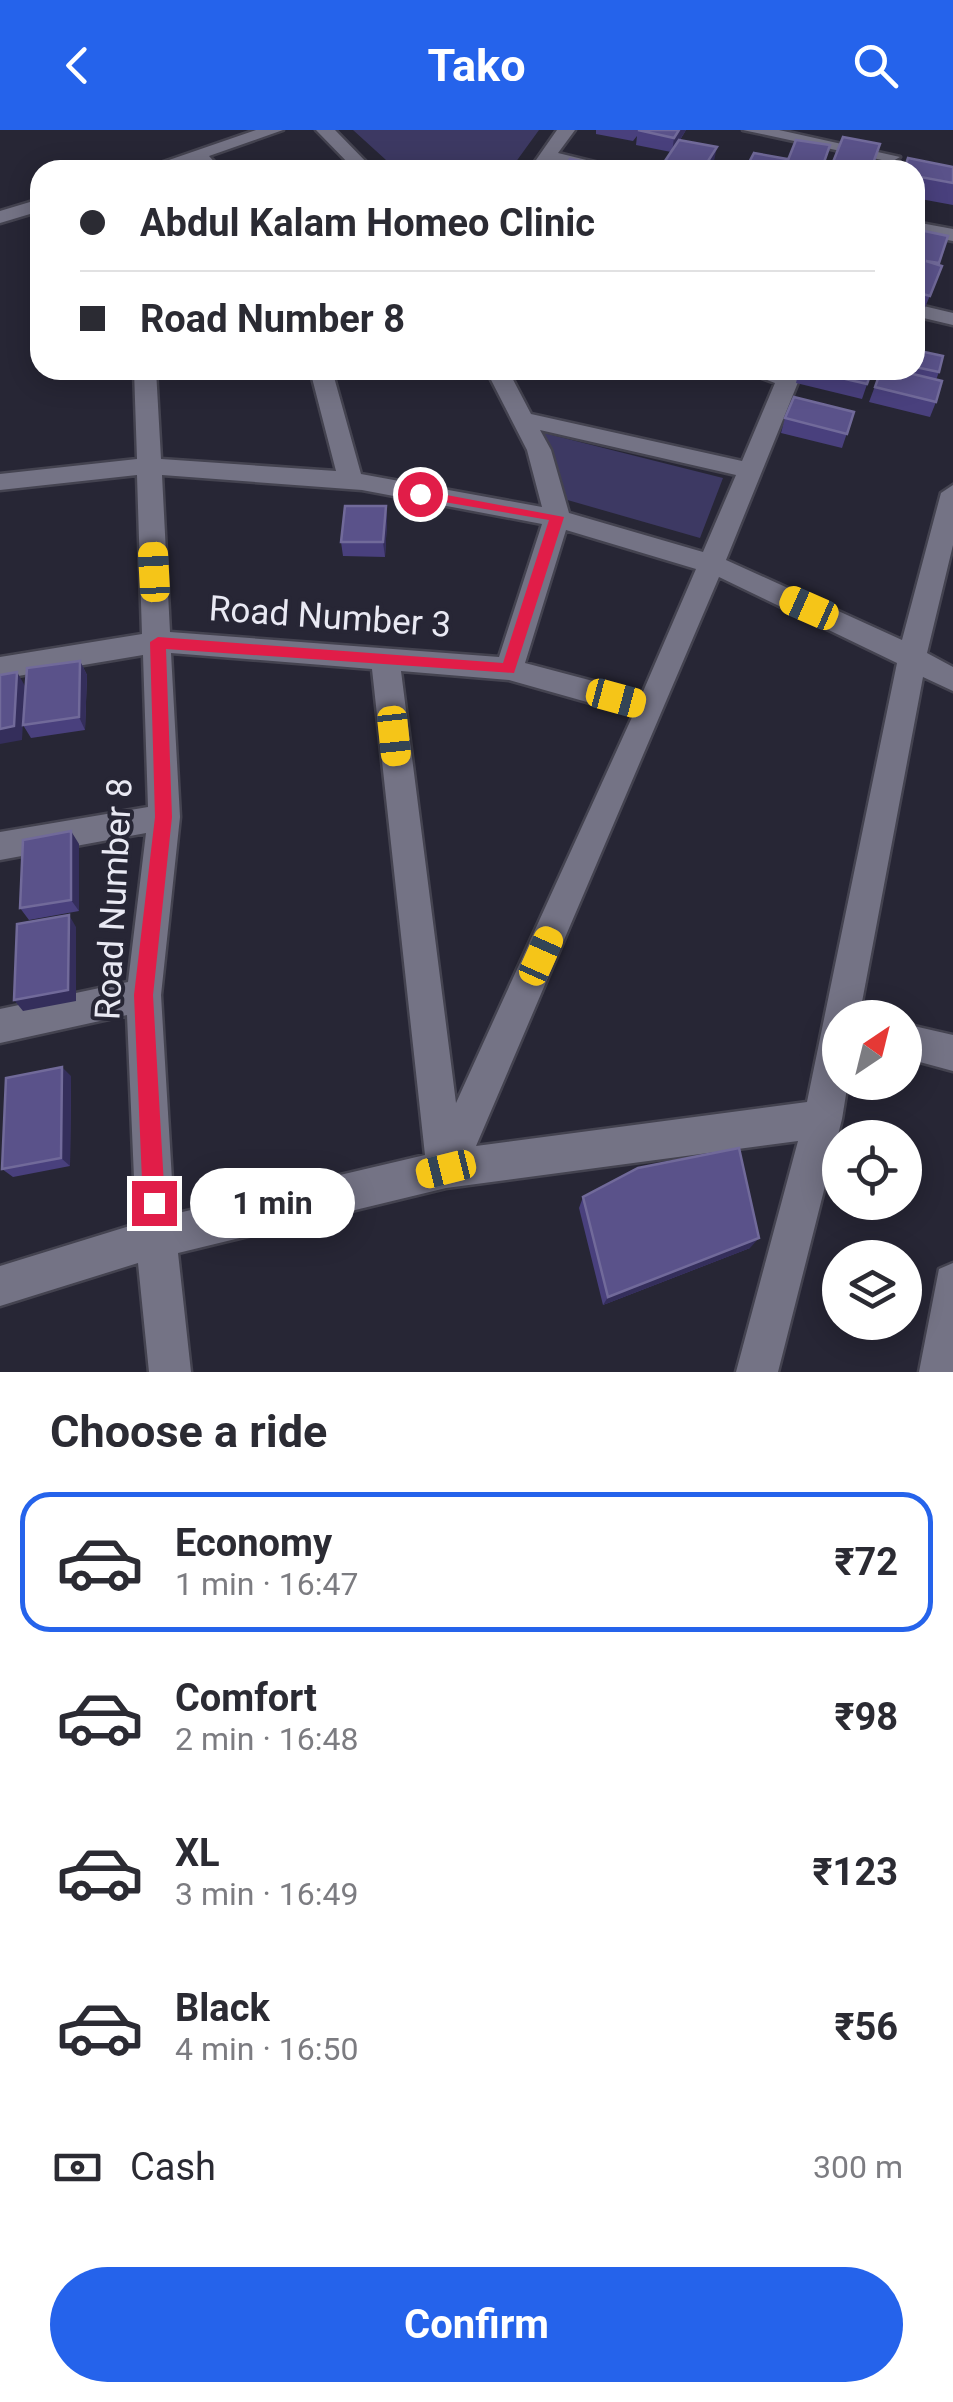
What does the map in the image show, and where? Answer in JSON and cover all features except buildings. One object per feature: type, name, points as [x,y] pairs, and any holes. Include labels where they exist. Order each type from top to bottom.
[{"type":"street","points":[[178,160],[274,130]]},
{"type":"street","points":[[325,130],[355,160]]},
{"type":"street","points":[[543,160],[566,130]]},
{"type":"street","points":[[752,130],[891,157]]},
{"type":"street","points":[[196,154],[203,160]]},
{"type":"street","points":[[0,217],[30,207]]},
{"type":"street","points":[[925,230],[953,236]]},
{"type":"street","points":[[925,312],[953,319]]},
{"type":"street","name":"Road Number 8","points":[[146,380],[164,817],[144,995],[156,1238],[170,1372]]},
{"type":"street","points":[[324,380],[351,482]]},
{"type":"street","points":[[502,380],[539,450],[557,517],[509,669]]},
{"type":"street","points":[[446,1169],[652,708],[786,380]]},
{"type":"street","points":[[523,420],[748,470]]},
{"type":"street","points":[[0,482],[148,467],[351,482],[557,517],[710,564],[953,680]]},
{"type":"street","points":[[844,1000],[912,658],[953,493]]},
{"type":"street","name":"Road Number 3","points":[[0,668],[158,642],[509,669],[652,708]]},
{"type":"street","points":[[385,657],[446,1169]]},
{"type":"street","points":[[0,846],[164,817]]},
{"type":"street","points":[[0,1026],[144,995]]},
{"type":"street","points":[[922,1045],[953,1053]]},
{"type":"street","points":[[758,1372],[826,1100]]},
{"type":"street","points":[[0,1286],[156,1238],[446,1169],[823,1118]]},
{"type":"street","points":[[940,1372],[953,1283]]},
{"type":"shaded area","points":[[353,130],[539,130],[517,160],[386,160]]},
{"type":"shaded area","points":[[544,433],[723,478],[700,538],[564,499]]},
{"type":"route","points":[[154,1203],[144,995],[164,817],[158,642],[509,669],[557,517],[420,494]]}]
